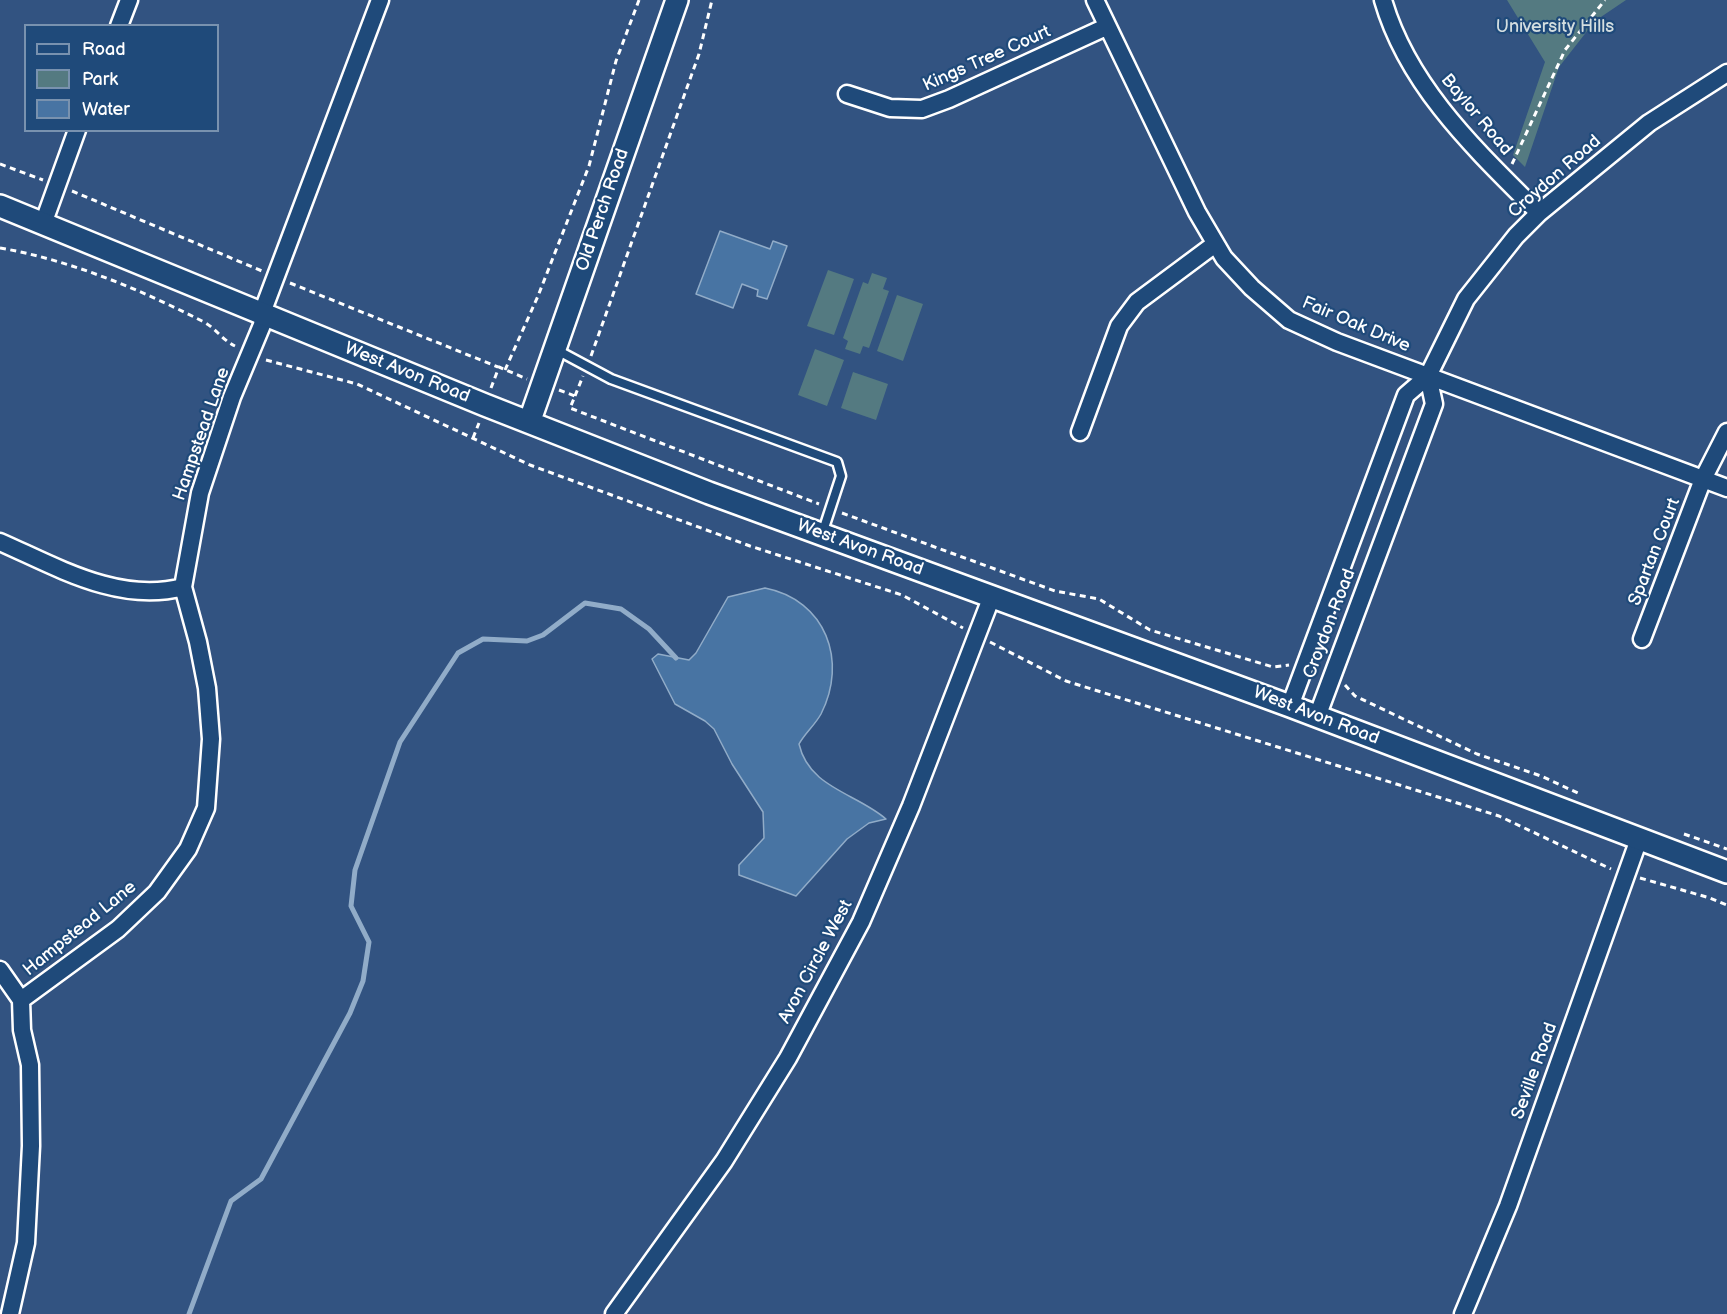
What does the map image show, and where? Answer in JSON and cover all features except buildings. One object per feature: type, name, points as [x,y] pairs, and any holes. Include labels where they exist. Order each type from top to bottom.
[{"type":"street","points":[[120,24],[129,0]]},
{"type":"street","name":"Hampstead Lane","points":[[21,1000],[118,929],[157,892],[188,849],[206,808],[211,739],[207,688],[198,642],[183,587],[200,493],[232,397],[265,315],[265,305],[380,0]]},
{"type":"street","name":"Old Perch Road","points":[[530,420],[677,0]]},
{"type":"street","name":"Fair Oak Drive","points":[[1095,0],[1106,27],[1215,244],[1224,258],[1252,288],[1289,320],[1337,342],[1727,488]]},
{"type":"street","name":"Baylor Road","points":[[1383,0],[1403,52],[1442,111],[1539,213]]},
{"type":"street","name":"Kings Tree Court","points":[[847,94],[890,108],[922,109],[950,99],[1106,27]]},
{"type":"street","name":"Croydon Road","points":[[1290,706],[1406,395],[1428,376],[1466,299],[1516,236],[1539,213],[1649,123],[1727,73]]},
{"type":"street","points":[[44,224],[76,132]]},
{"type":"street","name":"West Avon Road","points":[[0,206],[709,493],[1290,706],[1727,872]]},
{"type":"street","points":[[1080,432],[1119,327],[1125,318],[1137,302],[1215,244]]},
{"type":"street","name":"Croydon Road","points":[[1317,717],[1434,404],[1428,376]]},
{"type":"street","name":"Spartan Court","points":[[1642,639],[1703,479],[1727,432]]},
{"type":"street","points":[[0,542],[89,581],[121,590],[165,592],[183,587]]},
{"type":"street","name":"Avon Circle West","points":[[614,1314],[724,1161],[788,1058],[861,922],[911,806],[992,596]]},
{"type":"street","name":"Seville Road","points":[[1464,1314],[1508,1206],[1639,839]]},
{"type":"street","points":[[0,969],[21,1000],[22,1030],[30,1065],[31,1146],[26,1243],[10,1314]]},
{"type":"lane","points":[[555,348],[611,378],[837,462],[841,476],[822,534]]},
{"type":"path","points":[[505,370],[538,296],[590,166],[616,61],[639,0]]},
{"type":"path","points":[[712,0],[699,54],[570,408],[1055,591],[1099,599],[1150,630],[1272,667],[1292,664]]},
{"type":"path","points":[[1505,179],[1565,50],[1605,0]]},
{"type":"path","points":[[0,164],[38,178]]},
{"type":"path","points":[[70,190],[255,269]]},
{"type":"path","points":[[0,248],[41,255],[134,289],[206,323],[230,344],[276,365],[357,384],[530,465],[750,546],[902,595],[1066,681],[1488,813],[1626,874],[1727,905]]},
{"type":"path","points":[[288,282],[522,377]]},
{"type":"path","points":[[491,387],[499,367]]},
{"type":"path","points":[[558,390],[575,396]]},
{"type":"path","points":[[473,438],[480,422]]},
{"type":"path","points":[[1344,684],[1355,696],[1477,754],[1541,776],[1582,795]]},
{"type":"path","points":[[1674,831],[1727,849]]},
{"type":"green space","name":"University Hills","points":[[1507,0],[1626,0],[1595,21],[1559,67],[1525,167],[1513,155],[1545,62]]},
{"type":"green space","points":[[828,270],[854,279],[834,335],[807,326]]},
{"type":"green space","points":[[872,273],[887,278],[883,289],[889,291],[869,348],[863,346],[860,354],[845,349],[848,341],[843,338],[863,282],[868,284]]},
{"type":"green space","points":[[897,295],[923,304],[903,361],[877,351]]},
{"type":"green space","points":[[815,349],[844,360],[827,406],[798,395]]},
{"type":"green space","points":[[853,372],[888,384],[876,420],[841,408]]},
{"type":"water","points":[[720,231],[770,249],[773,241],[787,246],[767,299],[757,296],[758,290],[742,284],[733,308],[696,294]]},
{"type":"water","points":[[765,588],[786,595],[803,605],[817,619],[826,636],[831,654],[832,674],[829,694],[821,714],[799,744],[804,759],[823,780],[886,819],[869,823],[847,839],[796,896],[739,875],[739,865],[764,838],[763,812],[732,764],[714,729],[705,721],[675,704],[652,659],[658,654],[689,660],[696,653],[728,597]]},
{"type":"waterway","points":[[189,1314],[231,1201],[261,1179],[350,1013],[363,981],[369,942],[351,906],[355,870],[400,742],[458,653],[483,639],[527,641],[543,635],[585,603],[621,609],[649,629],[676,658]]}]
